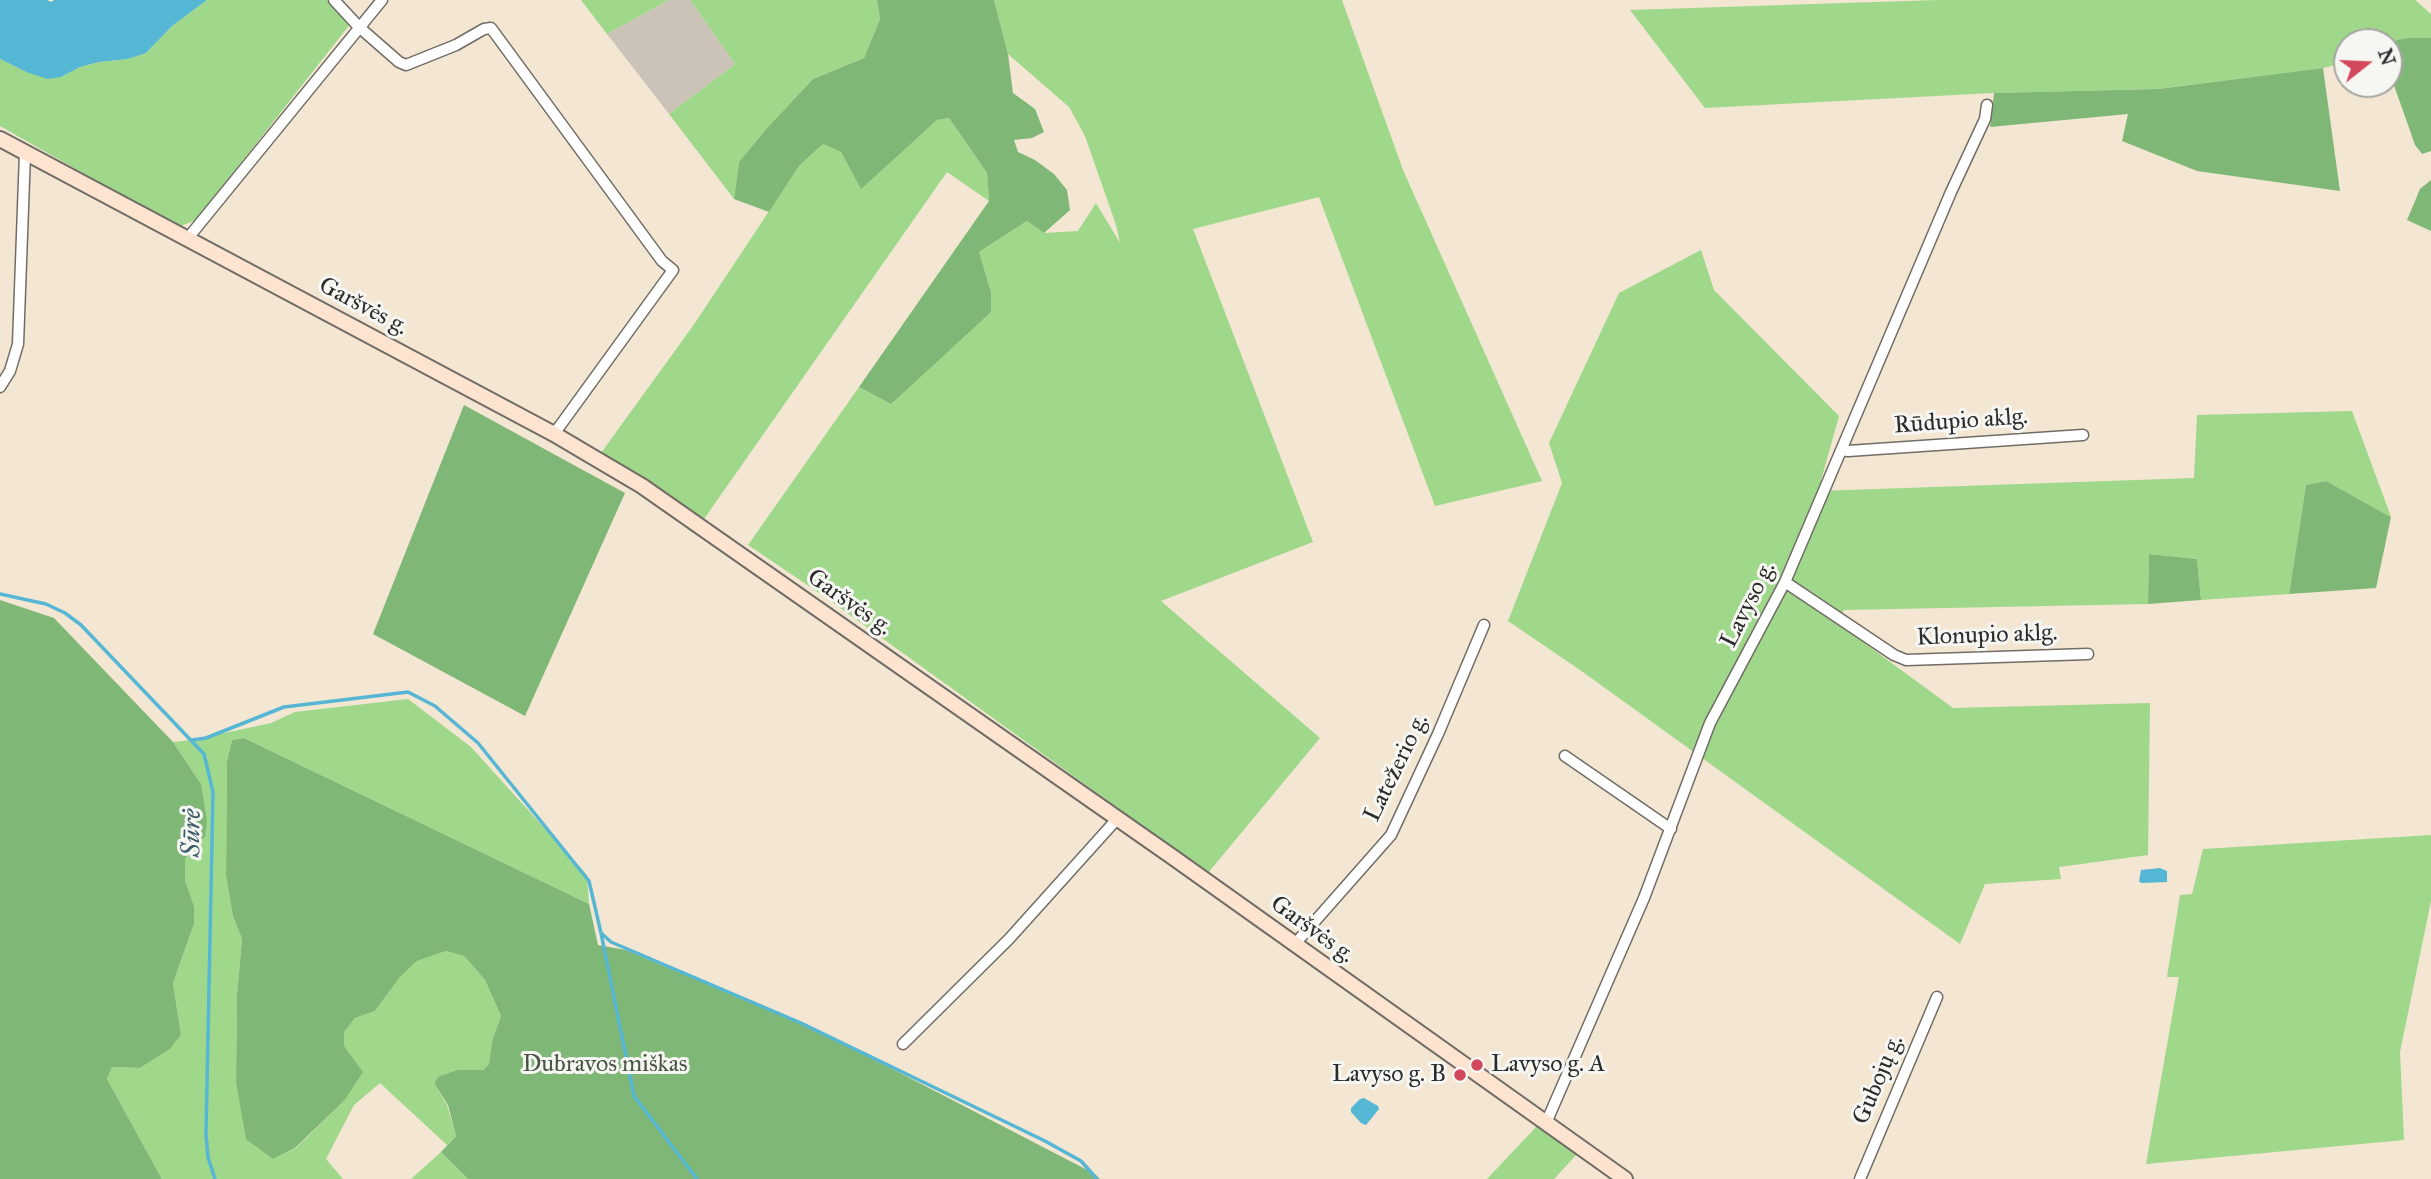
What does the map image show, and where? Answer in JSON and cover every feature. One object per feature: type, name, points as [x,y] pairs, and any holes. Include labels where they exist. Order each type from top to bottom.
[{"type":"main road","name":"Garšvės g.","points":[[0,139],[554,434],[642,486],[1625,1179]]},
{"type":"street","points":[[334,0],[398,62],[407,65],[491,28],[662,261],[673,270],[554,434]]},
{"type":"street","points":[[188,238],[382,0]]},
{"type":"street","name":"Lavyso g.","points":[[1546,1123],[1644,898],[1710,723],[1785,582],[1951,192],[1985,119],[1987,105]]},
{"type":"street","points":[[0,387],[10,371],[18,344],[25,153]]},
{"type":"street","name":"Rūdupio aklg.","points":[[1842,450],[2083,435]]},
{"type":"street","name":"Klonupio aklg.","points":[[1785,582],[1894,655],[1906,660],[2088,654]]},
{"type":"street","name":"Latežerio g.","points":[[1294,944],[1391,835],[1484,625]]},
{"type":"street","points":[[1564,756],[1671,828]]},
{"type":"street","points":[[903,1044],[1009,939],[1117,819]]},
{"type":"street","name":"Gubojų g.","points":[[1860,1179],[1937,996]]},
{"type":"shaded area","points":[[669,0],[690,0],[735,64],[669,114],[607,34]]},
{"type":"green space","points":[[207,0],[327,0],[351,23],[196,220],[178,227],[0,126],[0,59],[26,72],[61,77],[80,67],[128,59],[146,53],[172,26]]},
{"type":"green space","points":[[581,0],[669,0],[607,34]]},
{"type":"green space","points":[[690,0],[877,0],[880,19],[864,58],[813,79],[767,128],[739,162],[734,199],[669,114],[735,64]]},
{"type":"green space","points":[[877,0],[994,0],[1008,54],[1013,93],[1035,109],[1044,132],[1032,138],[1014,140],[1018,152],[1054,174],[1067,190],[1070,210],[1044,233],[1027,221],[979,252],[991,292],[991,312],[891,404],[859,387],[989,201],[987,173],[949,118],[937,120],[861,189],[841,152],[823,144],[799,166],[769,212],[734,199],[739,162],[767,128],[813,79],[864,58],[880,19]]},
{"type":"green space","points":[[994,0],[1342,0],[1403,170],[1542,481],[1435,506],[1319,197],[1193,229],[1313,542],[1161,601],[1320,738],[1208,873],[825,597],[748,545],[859,387],[891,404],[991,292],[979,252],[1027,221],[1044,233],[1078,231],[1096,203],[1120,243],[1085,136],[1069,107],[1008,54]]},
{"type":"green space","points":[[1937,0],[2415,0],[2431,14],[2431,38],[2403,40],[2403,28],[2333,28],[2333,66],[2157,89],[1994,93],[1705,108],[1630,10]]},
{"type":"green space","points":[[2431,38],[2431,151],[2422,154],[2415,145],[2398,98],[2403,98],[2403,39]]},
{"type":"green space","points":[[2323,68],[2340,191],[2197,171],[2122,141],[2128,114],[1990,127],[1994,93],[2158,89]]},
{"type":"green space","points":[[949,118],[987,173],[989,201],[947,172],[704,519],[601,453],[695,323],[799,166],[823,144],[841,152],[861,188],[937,120]]},
{"type":"green space","points":[[2431,180],[2431,231],[2407,220],[2420,189]]},
{"type":"green space","points":[[1701,250],[1714,290],[1839,416],[1818,491],[2194,478],[2197,415],[2352,411],[2391,517],[2326,481],[2306,485],[2289,594],[2201,600],[2197,559],[2149,554],[2148,604],[1844,610],[1837,623],[1953,708],[2150,703],[2148,855],[2059,867],[2061,879],[1985,884],[1960,944],[1508,621],[1562,483],[1549,443],[1619,293]]},
{"type":"green space","points":[[464,405],[625,493],[525,716],[373,634]]},
{"type":"green space","points":[[2326,481],[2391,517],[2376,588],[2289,594],[2306,485]]},
{"type":"green space","points":[[2149,554],[2197,559],[2201,600],[2148,604]]},
{"type":"green space","points":[[0,600],[54,618],[173,742],[201,784],[207,821],[205,837],[190,849],[185,860],[185,880],[194,906],[194,924],[173,983],[181,1035],[170,1049],[140,1068],[112,1067],[107,1079],[162,1179],[0,1179]]},
{"type":"green space","points":[[408,699],[471,747],[587,875],[589,904],[244,738],[232,740],[227,761],[226,876],[233,916],[242,939],[237,994],[236,1082],[242,1107],[273,1159],[296,1148],[344,1101],[343,1032],[355,1018],[375,1011],[400,977],[417,961],[446,951],[464,956],[485,980],[501,1016],[492,1041],[489,1064],[483,1070],[457,1070],[439,1076],[434,1083],[447,1105],[456,1136],[447,1145],[380,1083],[354,1105],[326,1159],[343,1179],[162,1179],[107,1079],[111,1067],[140,1068],[170,1049],[181,1035],[173,983],[194,924],[194,906],[185,880],[185,860],[190,849],[205,837],[201,784],[173,742],[271,723],[295,712]]},
{"type":"green space","name":"Dubravos miškas","points":[[244,738],[589,904],[598,945],[626,950],[823,1033],[1100,1179],[468,1179],[441,1152],[456,1136],[448,1105],[434,1083],[439,1076],[457,1070],[483,1070],[489,1064],[492,1041],[501,1016],[485,980],[464,956],[446,951],[417,961],[400,977],[375,1011],[355,1018],[344,1032],[344,1046],[363,1072],[344,1101],[295,1148],[273,1159],[246,1139],[236,1082],[237,994],[242,939],[233,916],[226,876],[227,761],[232,740]]},
{"type":"green space","points":[[2431,835],[2431,901],[2400,1052],[2404,1140],[2146,1164],[2179,977],[2167,977],[2180,895],[2192,894],[2203,849]]},
{"type":"green space","points":[[1537,1126],[1577,1154],[1554,1179],[1487,1179]]},
{"type":"green space","points":[[441,1152],[468,1179],[411,1179]]},
{"type":"water","points":[[0,0],[207,0],[172,26],[146,53],[128,59],[80,67],[61,77],[48,79],[0,59]]},
{"type":"water","points":[[2160,868],[2167,871],[2167,882],[2139,881],[2141,870]]},
{"type":"water","points":[[1364,1098],[1379,1109],[1366,1125],[1351,1112],[1351,1108]]},
{"type":"waterway","name":"Sūrė","points":[[0,594],[46,604],[81,625],[204,754],[213,792],[206,1134],[208,1157],[215,1179]]},
{"type":"waterway","points":[[192,740],[206,738],[284,707],[408,692],[435,706],[478,743],[589,881],[601,933],[611,942],[801,1023],[1045,1141],[1081,1161],[1097,1179]]},
{"type":"waterway","points":[[601,933],[634,1096],[697,1179]]},
{"type":"place","name":"Lavyso g. A","points":[[1477,1065]]},
{"type":"place","name":"Lavyso g. B","points":[[1460,1075]]}]
